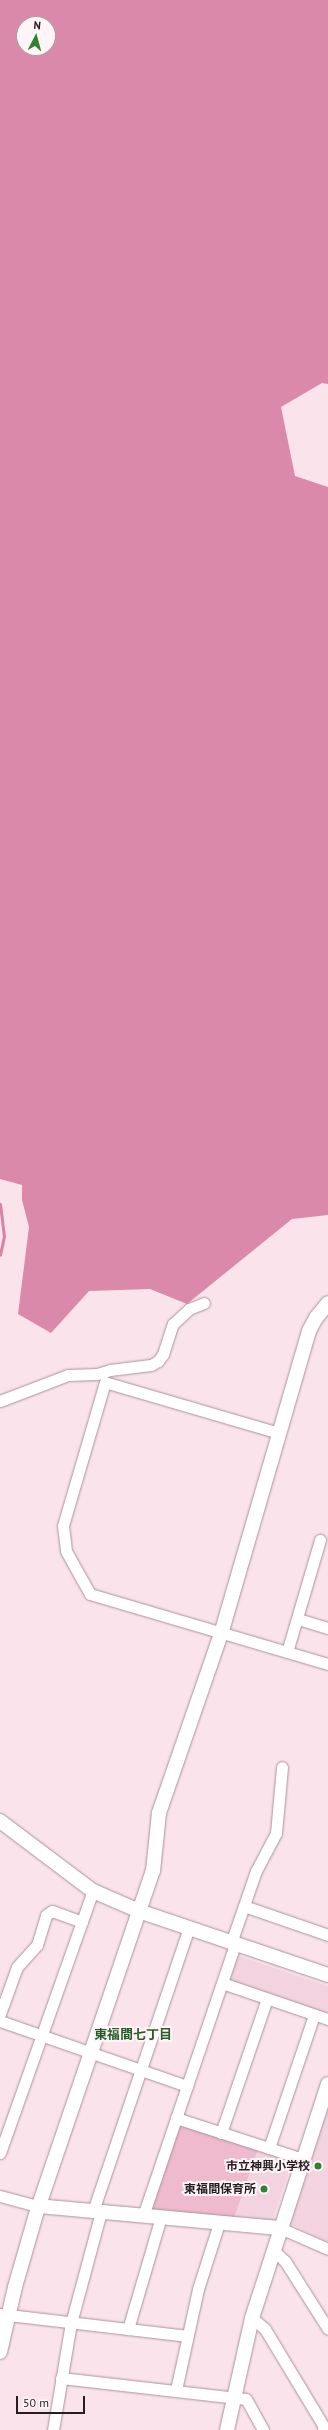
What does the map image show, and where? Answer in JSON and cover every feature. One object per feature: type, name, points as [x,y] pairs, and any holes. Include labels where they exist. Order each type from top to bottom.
[{"type":"street","points":[[204,1303],[190,1309],[173,1324],[163,1354],[158,1360],[151,1365],[110,1370],[101,1378],[63,1526],[66,1551],[90,1594],[221,1634],[328,1664]]},
{"type":"street","points":[[0,2352],[4,2315],[38,2206],[153,1871],[156,1825],[162,1802],[221,1634],[309,1331],[316,1318],[328,1303]]},
{"type":"street","points":[[0,1401],[68,1375],[101,1378],[279,1434]]},
{"type":"street","points":[[287,1652],[298,1619],[320,1540]]},
{"type":"street","points":[[298,1619],[328,1628]]},
{"type":"street","points":[[143,2216],[222,1983],[244,1906],[256,1871],[276,1833],[282,1767]]},
{"type":"street","points":[[0,1821],[93,1892],[139,1911],[328,1975]]},
{"type":"street","points":[[0,2153],[93,1892]]},
{"type":"street","points":[[244,1906],[328,1935]]},
{"type":"street","points":[[0,2014],[17,1968],[37,1945],[46,1915],[52,1911],[82,1922]]},
{"type":"street","points":[[53,2430],[71,2322],[97,2212],[141,2070],[188,1928]]},
{"type":"street","points":[[222,1983],[328,2019]]},
{"type":"street","points":[[221,2133],[267,1999]]},
{"type":"street","points":[[269,2148],[314,2015]]},
{"type":"street","points":[[0,2021],[187,2086]]},
{"type":"street","points":[[227,2430],[252,2318],[328,2084]]},
{"type":"street","points":[[176,2118],[303,2159]]},
{"type":"street","points":[[0,2196],[38,2206],[280,2228],[328,2249]]},
{"type":"street","points":[[128,2329],[161,2217]]},
{"type":"street","points":[[176,2390],[186,2336],[198,2289],[219,2223]]},
{"type":"street","points":[[273,2250],[285,2261],[328,2329]]},
{"type":"street","points":[[4,2315],[186,2336]]},
{"type":"street","points":[[252,2318],[264,2329],[326,2430]]},
{"type":"street","points":[[62,2378],[234,2396],[246,2399],[263,2430]]},
{"type":"shaded area","points":[[0,0],[328,0],[328,384],[322,383],[281,407],[295,476],[328,487],[328,1215],[292,1219],[187,1304],[150,1289],[89,1291],[51,1333],[18,1314],[29,1227],[22,1200],[22,1185],[0,1179]]},
{"type":"shaded area","points":[[236,1955],[328,1986],[328,2015],[228,1980]]},
{"type":"shaded area","name":"市立神興小学校","points":[[328,2109],[328,2242],[290,2224]]},
{"type":"shaded area","points":[[184,2123],[258,2149],[234,2218],[152,2209],[150,2206],[179,2125]]},
{"type":"shaded area","name":"東福間保育所","points":[[258,2149],[293,2160],[272,2222],[234,2218]]},
{"type":"waterway","points":[[0,1204],[4,1236],[0,1255]]},
{"type":"place","name":"市立神興小学校","points":[[318,2166]]},
{"type":"place","name":"東福間保育所","points":[[264,2189]]},
{"type":"district","name":"東福間七丁目","points":[[133,2035]]}]
